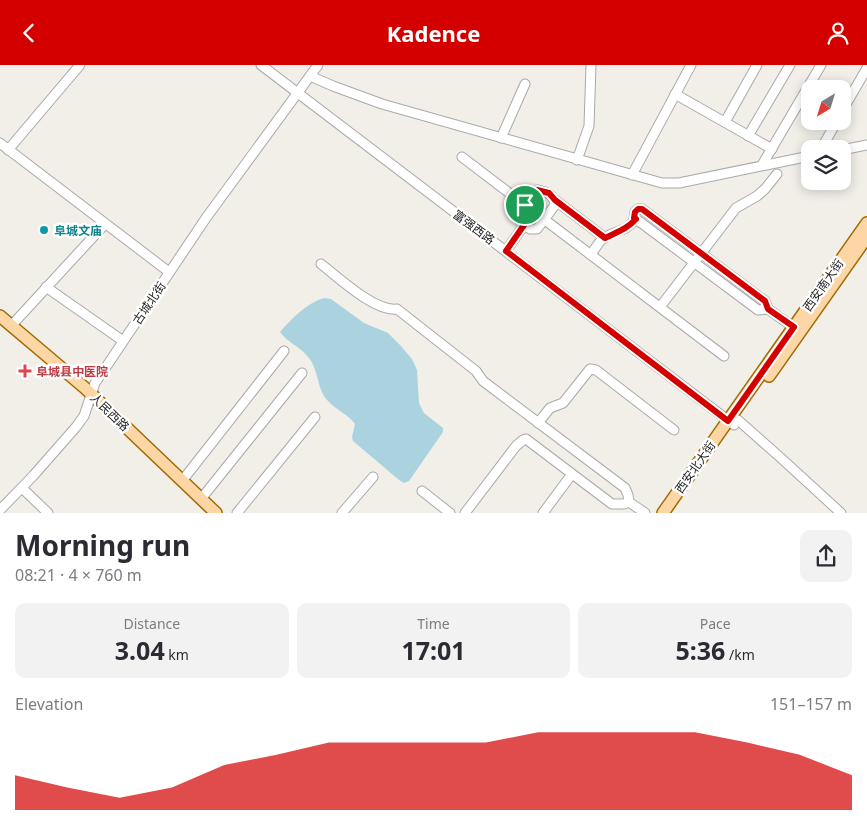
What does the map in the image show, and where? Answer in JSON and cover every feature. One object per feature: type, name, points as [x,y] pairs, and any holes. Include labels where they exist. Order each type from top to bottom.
[{"type":"main road","name":"西安南大街","points":[[733,422],[794,327],[867,223]]},
{"type":"main road","name":"西安南大街","points":[[733,422],[867,237]]},
{"type":"main road","name":"人民西路","points":[[0,316],[92,395],[216,513]]},
{"type":"main road","name":"西安北大街","points":[[663,513],[733,422]]},
{"type":"main road","name":"西安北大街","points":[[672,513],[733,422]]},
{"type":"street","points":[[8,150],[80,65]]},
{"type":"street","name":"富强西路","points":[[261,65],[782,459],[841,513]]},
{"type":"street","name":"古城北街","points":[[0,510],[22,488],[84,416],[95,383],[169,272],[206,218],[318,65]]},
{"type":"street","points":[[577,160],[589,126],[591,65]]},
{"type":"street","points":[[632,175],[691,65]]},
{"type":"street","points":[[725,122],[757,65]]},
{"type":"street","points":[[748,136],[790,65]]},
{"type":"street","points":[[762,165],[821,65]]},
{"type":"street","points":[[851,96],[867,68]]},
{"type":"street","points":[[310,76],[382,104],[577,160],[670,184],[801,158]]},
{"type":"street","points":[[501,138],[525,83]]},
{"type":"street","points":[[676,94],[772,149]]},
{"type":"street","points":[[0,143],[169,272]]},
{"type":"street","points":[[851,148],[867,145]]},
{"type":"street","points":[[462,157],[525,205]]},
{"type":"street","points":[[660,307],[736,208],[757,196],[777,173]]},
{"type":"street","points":[[555,200],[556,205],[537,229],[530,229],[520,221],[519,213],[537,190],[549,193],[555,200],[605,238]]},
{"type":"street","points":[[768,309],[758,310],[634,218],[635,212],[638,209],[642,209],[765,301],[768,309],[794,327]]},
{"type":"street","points":[[545,219],[724,356]]},
{"type":"street","points":[[591,255],[597,245],[605,238],[619,232],[636,219]]},
{"type":"street","points":[[12,326],[105,224]]},
{"type":"street","points":[[506,251],[524,225]]},
{"type":"street","points":[[321,264],[375,305],[390,310],[397,309],[476,371],[483,381],[625,488],[629,502],[644,513]]},
{"type":"street","points":[[46,287],[123,341]]},
{"type":"street","points":[[182,481],[284,351]]},
{"type":"street","points":[[538,423],[550,408],[563,403],[590,369],[596,370],[674,430]]},
{"type":"street","points":[[201,499],[302,373]]},
{"type":"street","points":[[238,513],[315,417]]},
{"type":"street","points":[[465,513],[516,446],[526,439],[612,504],[629,502]]},
{"type":"street","points":[[542,513],[572,474]]},
{"type":"street","points":[[342,513],[373,477]]},
{"type":"street","points":[[22,488],[48,513]]},
{"type":"street","points":[[422,491],[450,513]]},
{"type":"water","points":[[324,298],[331,299],[364,323],[388,333],[412,359],[417,370],[419,403],[424,413],[443,428],[443,432],[409,481],[404,483],[399,480],[353,441],[355,424],[324,397],[315,369],[309,358],[280,332],[294,317],[318,300]]},
{"type":"place","name":"阜城文庙","points":[[44,230]]},
{"type":"place","name":"阜城县中医院","points":[[25,371]]},
{"type":"route","points":[[537,190],[549,193],[555,200],[605,238],[630,225],[636,219],[634,218],[635,212],[638,209],[642,209],[765,301],[768,309],[794,327],[728,421],[506,251],[524,225],[520,221],[519,213],[525,205],[537,190]]}]
